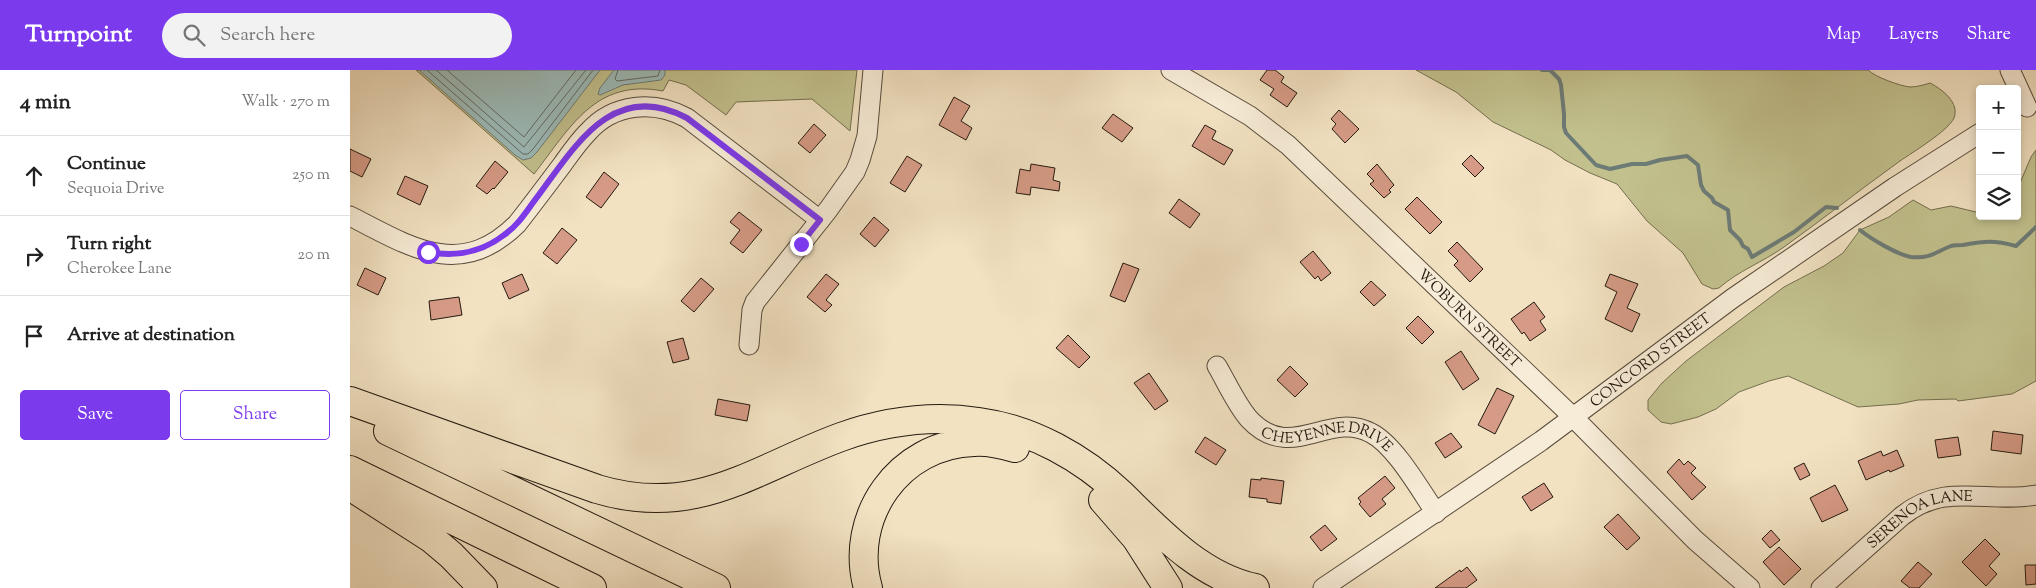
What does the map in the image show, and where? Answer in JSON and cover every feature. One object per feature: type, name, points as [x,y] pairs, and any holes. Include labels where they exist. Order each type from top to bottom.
[{"type":"highway","points":[[350,401],[597,489],[627,497],[657,499],[693,496],[716,490],[839,438],[874,427],[926,419],[980,422],[1028,435],[1064,452],[1095,472],[1203,566],[1224,578],[1255,588]]},
{"type":"highway","points":[[350,413],[716,588]]},
{"type":"highway","points":[[868,588],[863,556],[865,534],[872,512],[887,485],[903,469],[924,454],[948,445],[984,441],[998,443],[1029,453],[1070,474],[1090,488],[1110,506],[1132,533],[1168,588]]},
{"type":"highway","points":[[350,470],[592,588]]},
{"type":"highway","points":[[350,486],[432,539],[451,555],[483,588]]},
{"type":"highway","points":[[1132,506],[1200,588]]},
{"type":"street","points":[[749,345],[752,310],[756,302],[845,186],[860,160],[867,136],[873,70]]},
{"type":"street","name":"WOBURN STREET","points":[[1171,70],[1233,105],[1288,145],[1573,417],[1695,540],[1750,588]]},
{"type":"street","points":[[2010,70],[2027,107]]},
{"type":"street","points":[[350,216],[405,244],[428,252],[452,254],[484,247],[505,235],[517,224],[594,126],[613,114],[628,108],[643,106],[666,109],[687,118],[820,220]]},
{"type":"street","name":"CONCORD STREET","points":[[1323,588],[1436,513],[1573,417],[1733,298],[1895,187],[1976,136]]},
{"type":"street","name":"CHEYENNE DRIVE","points":[[1217,366],[1247,417],[1254,424],[1269,433],[1297,438],[1331,428],[1348,426],[1365,430],[1380,438],[1392,451],[1436,513]]},
{"type":"street","name":"SERENOA LANE","points":[[1822,588],[1902,516],[1928,500],[1951,495],[2036,495]]},
{"type":"shaded area","points":[[416,70],[857,70],[850,131],[812,99],[736,102],[726,115],[686,85],[669,80],[663,91],[639,89],[619,92],[602,99],[573,124],[534,174]]},
{"type":"shaded area","points":[[1416,70],[1868,70],[1894,83],[1910,87],[1930,83],[1949,97],[1955,112],[1954,118],[1945,129],[1930,141],[1784,247],[1719,288],[1713,289],[1702,284],[1683,253],[1647,221],[1617,184],[1590,173],[1565,160],[1551,150],[1493,122],[1456,92]]},
{"type":"shaded area","points":[[2036,150],[2036,381],[2012,394],[1958,401],[1956,399],[1918,400],[1899,404],[1858,407],[1788,376],[1739,392],[1716,409],[1698,417],[1671,424],[1661,422],[1648,410],[1648,400],[1662,383],[1686,361],[1784,287],[1824,266],[1843,253],[1860,230],[1889,217],[1913,200],[1931,210],[1951,206],[1976,212],[1976,220],[2021,220],[2021,181]]},
{"type":"water","points":[[419,70],[600,70],[537,152],[531,158],[523,160]]},
{"type":"water","points":[[614,70],[665,70],[665,75],[661,80],[623,85],[600,95],[598,94],[600,88]]},
{"type":"building","points":[[1267,70],[1275,70],[1284,77],[1281,82],[1297,93],[1287,107],[1270,95],[1274,89],[1260,80]]},
{"type":"building","points":[[954,97],[970,106],[961,121],[972,128],[966,140],[939,125]]},
{"type":"building","points":[[1339,110],[1359,129],[1345,143],[1332,129],[1336,124],[1331,119]]},
{"type":"building","points":[[1113,114],[1133,128],[1122,142],[1102,128]]},
{"type":"building","points":[[814,124],[826,135],[810,153],[798,143]]},
{"type":"building","points":[[1205,125],[1216,131],[1212,139],[1233,150],[1224,165],[1192,146]]},
{"type":"building","points":[[350,149],[371,159],[362,177],[350,171]]},
{"type":"building","points":[[1471,155],[1484,168],[1475,177],[1462,164]]},
{"type":"building","points":[[907,156],[922,165],[905,192],[890,183]]},
{"type":"building","points":[[495,161],[508,172],[494,189],[487,194],[476,186]]},
{"type":"building","points":[[1031,164],[1055,168],[1053,180],[1060,182],[1059,191],[1031,187],[1030,195],[1016,193],[1020,169],[1030,171]]},
{"type":"building","points":[[1377,164],[1394,185],[1389,190],[1391,192],[1384,198],[1370,184],[1374,181],[1367,174]]},
{"type":"building","points":[[604,172],[619,184],[601,208],[586,197]]},
{"type":"building","points":[[405,176],[428,186],[420,205],[397,194]]},
{"type":"building","points":[[1417,197],[1442,222],[1430,234],[1405,209]]},
{"type":"building","points":[[1179,199],[1200,214],[1190,228],[1169,213]]},
{"type":"building","points":[[739,212],[762,230],[743,253],[730,243],[740,230],[730,222]]},
{"type":"building","points":[[874,217],[889,230],[875,247],[860,234]]},
{"type":"building","points":[[562,228],[577,240],[557,264],[543,253]]},
{"type":"building","points":[[1457,242],[1483,269],[1470,282],[1454,265],[1458,261],[1448,251]]},
{"type":"building","points":[[1313,251],[1331,273],[1321,281],[1318,276],[1315,279],[1300,262]]},
{"type":"building","points":[[1123,263],[1139,269],[1125,302],[1110,296]]},
{"type":"building","points":[[365,268],[386,278],[378,295],[357,285]]},
{"type":"building","points":[[522,274],[529,290],[509,299],[502,283]]},
{"type":"building","points":[[826,274],[839,284],[826,300],[832,305],[825,312],[807,297]]},
{"type":"building","points":[[1610,274],[1638,284],[1627,308],[1640,314],[1632,332],[1605,319],[1617,292],[1605,286]]},
{"type":"building","points":[[701,278],[714,289],[694,312],[681,301]]},
{"type":"building","points":[[1371,281],[1386,295],[1374,306],[1360,292]]},
{"type":"building","points":[[459,297],[462,315],[431,320],[429,301]]},
{"type":"building","points":[[1534,302],[1545,317],[1540,321],[1546,330],[1530,341],[1511,319]]},
{"type":"building","points":[[1418,316],[1434,332],[1422,344],[1406,328]]},
{"type":"building","points":[[1068,335],[1090,357],[1079,368],[1056,348]]},
{"type":"building","points":[[683,338],[689,359],[673,363],[667,342]]},
{"type":"building","points":[[1461,351],[1479,379],[1463,390],[1445,362]]},
{"type":"building","points":[[1290,366],[1308,384],[1295,397],[1277,380]]},
{"type":"building","points":[[1149,373],[1168,401],[1155,410],[1134,383]]},
{"type":"building","points":[[1497,388],[1514,396],[1495,434],[1478,425]]},
{"type":"building","points":[[718,399],[750,405],[747,421],[715,415]]},
{"type":"building","points":[[1993,431],[2023,435],[2021,454],[1991,450]]},
{"type":"building","points":[[1451,433],[1462,447],[1445,458],[1435,443]]},
{"type":"building","points":[[1205,437],[1226,450],[1216,465],[1195,452]]},
{"type":"building","points":[[1958,437],[1961,455],[1938,458],[1935,440]]},
{"type":"building","points":[[1897,450],[1904,466],[1866,480],[1858,461],[1881,451],[1883,456]]},
{"type":"building","points":[[1679,459],[1684,465],[1688,461],[1696,468],[1691,473],[1706,487],[1692,500],[1667,472]]},
{"type":"building","points":[[1804,463],[1810,475],[1800,480],[1794,468]]},
{"type":"building","points":[[1385,476],[1395,488],[1382,499],[1386,504],[1370,517],[1359,504],[1361,502],[1358,498]]},
{"type":"building","points":[[1261,478],[1284,481],[1281,504],[1267,502],[1267,499],[1249,497],[1251,479],[1261,480]]},
{"type":"building","points":[[1544,483],[1553,497],[1531,511],[1522,497]]},
{"type":"building","points":[[1835,485],[1848,510],[1822,522],[1810,498]]},
{"type":"building","points":[[1618,514],[1640,538],[1627,550],[1604,527]]},
{"type":"building","points":[[1325,525],[1337,539],[1321,551],[1310,537]]},
{"type":"building","points":[[1771,530],[1780,540],[1770,548],[1762,539]]},
{"type":"building","points":[[1985,539],[2000,554],[1989,566],[1997,574],[1986,586],[1962,562]]},
{"type":"building","points":[[1779,547],[1801,569],[1784,585],[1763,562]]},
{"type":"building","points":[[1918,562],[1932,574],[1919,588],[1910,588],[1901,581]]},
{"type":"building","points":[[2025,565],[2036,565],[2036,584],[2026,585]]},
{"type":"building","points":[[1467,567],[1477,580],[1466,588],[1435,588],[1460,570],[1461,572]]},
{"type":"waterway","points":[[1542,70],[1550,70],[1559,79],[1566,133],[1596,165],[1610,169],[1687,156],[1698,165],[1701,185],[1704,191],[1714,202],[1728,210],[1730,230],[1743,246],[1748,249],[1752,257],[1794,232],[1826,207],[1837,208]]},
{"type":"waterway","points":[[1860,230],[1892,250],[1906,256],[1918,257],[1928,256],[1956,245],[1995,242],[2016,246],[2036,227]]},
{"type":"route","points":[[428,252],[460,254],[492,244],[517,224],[588,131],[606,117],[628,108],[643,106],[666,109],[687,118],[820,220],[801,244]]}]
